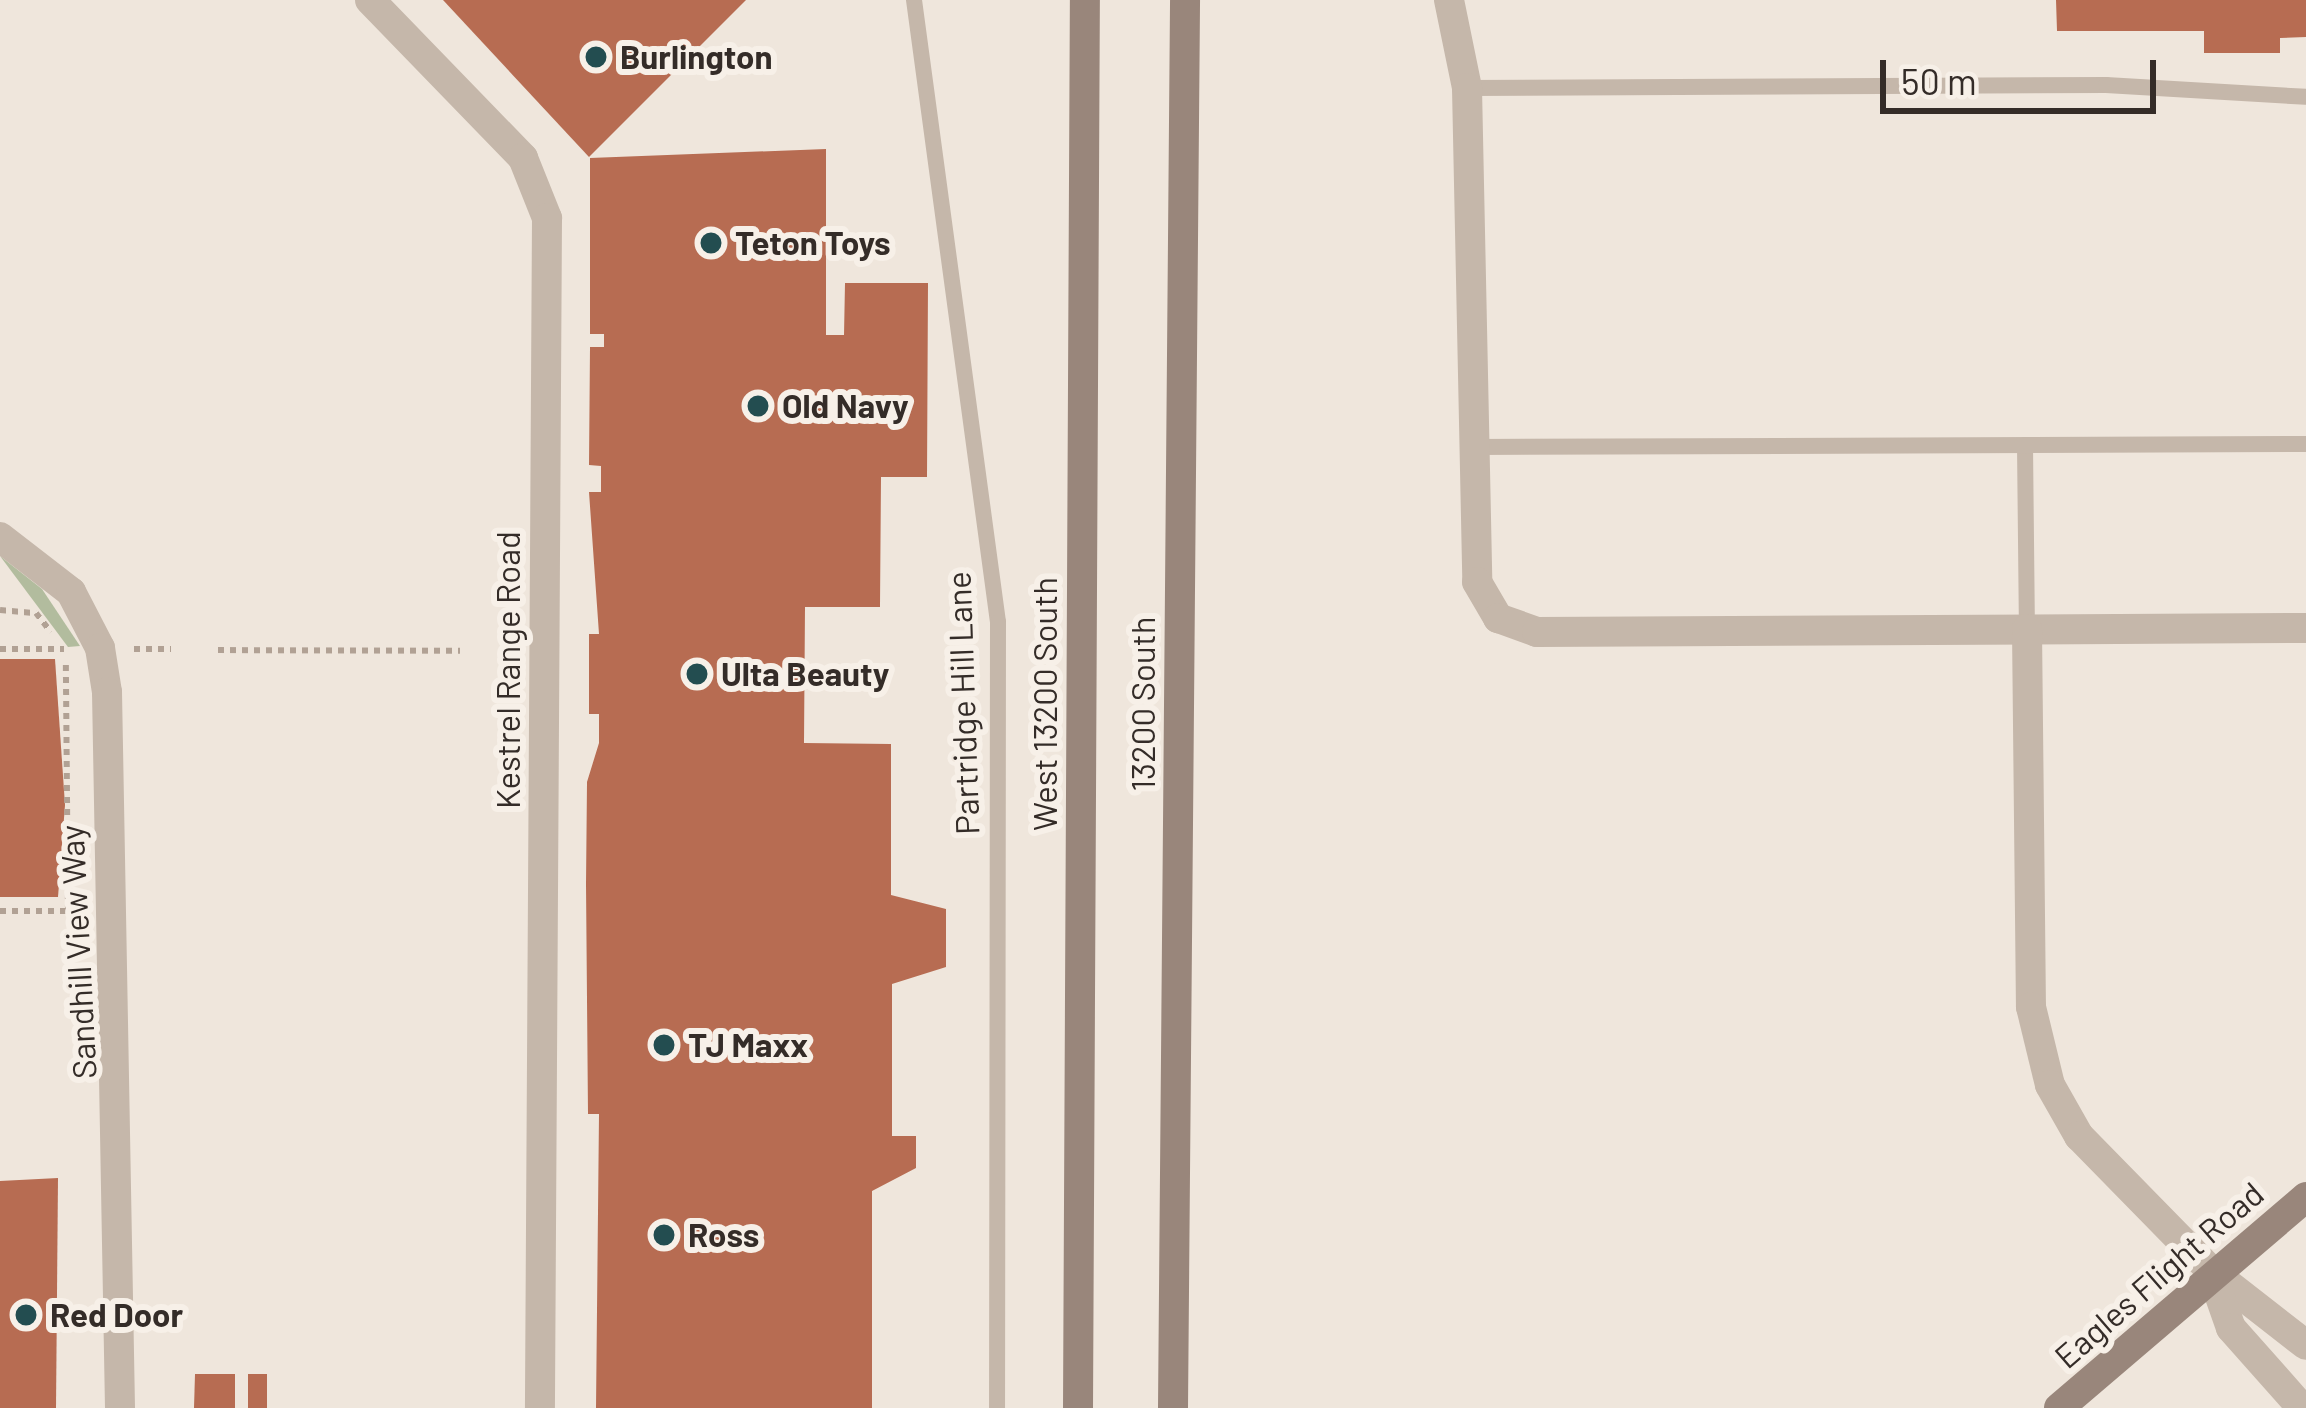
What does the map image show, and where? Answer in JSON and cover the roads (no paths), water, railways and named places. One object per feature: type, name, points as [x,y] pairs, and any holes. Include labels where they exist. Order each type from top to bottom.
[{"type":"street","name":"Kestrel Range Road","points":[[370,0],[523,158],[547,218],[540,1408]]},
{"type":"street","name":"West 13200 South","points":[[1078,1408],[1085,0]]},
{"type":"street","name":"13200 South","points":[[1173,1408],[1185,0]]},
{"type":"street","points":[[1449,0],[1467,88],[1481,595],[1523,631],[2306,628]]},
{"type":"street","name":"Sandhill View Way","points":[[0,537],[71,592],[107,692],[120,1408]]},
{"type":"street","points":[[2026,629],[2040,1057],[2079,1136],[2211,1271],[2306,1346]]},
{"type":"street","name":"Eagles Flight Road","points":[[2059,1408],[2211,1271],[2306,1197]]},
{"type":"street","points":[[2211,1271],[2231,1328],[2302,1408]]},
{"type":"lane","name":"Partridge Hill Lane","points":[[914,0],[998,622],[998,1408]]},
{"type":"lane","points":[[1467,88],[2106,85],[2306,97]]},
{"type":"lane","points":[[1474,447],[2306,444]]},
{"type":"lane","points":[[2025,445],[2026,629]]},
{"type":"place","name":"Burlington","points":[[596,57]]},
{"type":"place","name":"Teton Toys","points":[[711,243]]},
{"type":"place","name":"Old Navy","points":[[758,406]]},
{"type":"place","name":"Ulta Beauty","points":[[697,674]]},
{"type":"place","name":"TJ Maxx","points":[[664,1045]]},
{"type":"place","name":"Ross","points":[[664,1235]]},
{"type":"place","name":"Red Door","points":[[26,1315]]}]
